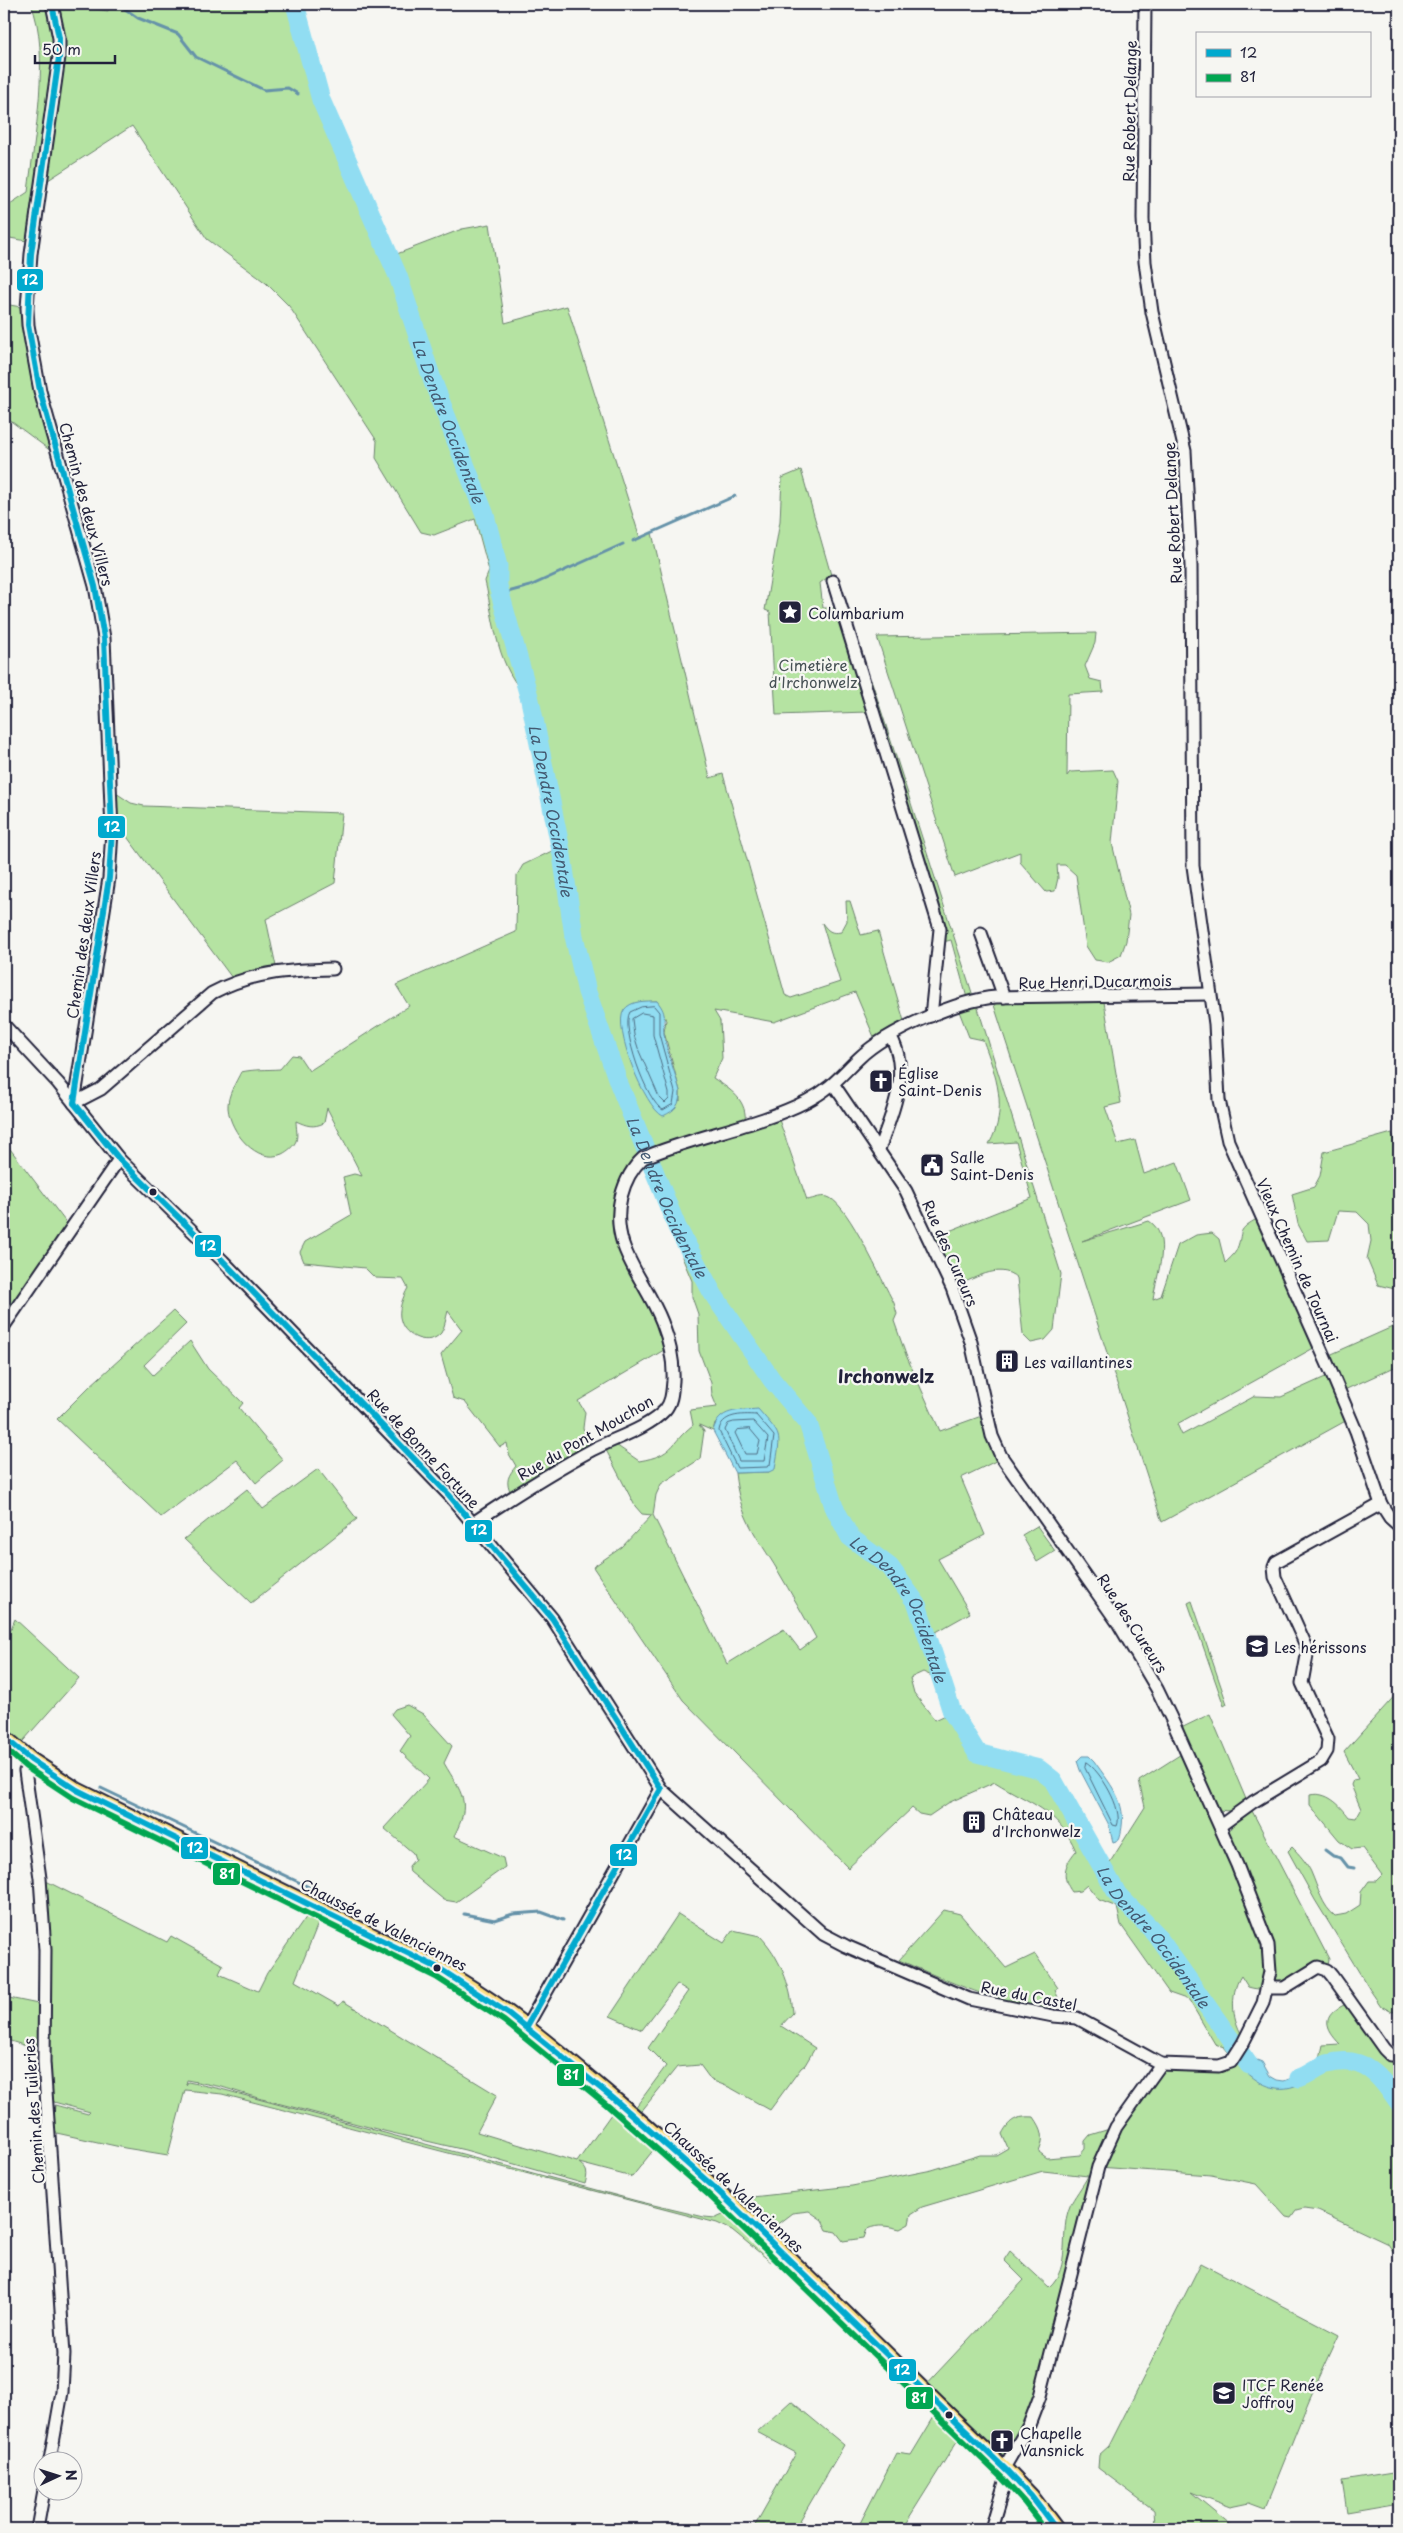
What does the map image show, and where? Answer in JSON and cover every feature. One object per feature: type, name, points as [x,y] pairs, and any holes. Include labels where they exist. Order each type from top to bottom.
[{"type":"main road","name":"Chaussée de Valenciennes","points":[[4,1737],[31,1760],[77,1790],[440,1969],[493,2000],[527,2026],[686,2159],[1006,2470],[1031,2496],[1056,2529]]},
{"type":"street","name":"Chemin des deux Villers","points":[[52,4],[59,38],[59,57],[31,254],[27,308],[28,325],[40,391],[95,586],[101,616],[104,638],[112,831],[109,878],[74,1103]]},
{"type":"street","name":"Rue Robert Delange","points":[[1145,4],[1144,236],[1152,312],[1185,451],[1191,576],[1193,866],[1210,994]]},
{"type":"street","points":[[833,581],[940,929],[932,1016]]},
{"type":"street","points":[[981,933],[1004,998]]},
{"type":"street","points":[[74,1103],[102,1088],[212,993],[246,978],[277,971],[333,969]]},
{"type":"street","name":"Rue Henri Ducarmois","points":[[891,1037],[932,1016],[980,999],[1210,994]]},
{"type":"street","name":"Vieux Chemin de Tournai","points":[[1210,994],[1222,1125],[1340,1392],[1381,1504],[1390,1518],[1399,1526]]},
{"type":"street","name":"Rue de Bonne Fortune","points":[[4,1025],[74,1103],[119,1158],[223,1261],[423,1466],[473,1523],[552,1618],[661,1789]]},
{"type":"street","points":[[879,1149],[895,1108],[899,1087],[898,1059],[891,1037]]},
{"type":"street","name":"Rue du Pont Mouchon","points":[[473,1523],[526,1488],[592,1450],[649,1421],[668,1405],[673,1375],[668,1340],[655,1306],[631,1265],[619,1231],[618,1209],[628,1174],[643,1158],[777,1114],[807,1101],[834,1085],[860,1057],[891,1037]]},
{"type":"street","name":"Rue des Cureurs","points":[[834,1085],[906,1191],[952,1288],[971,1342],[992,1436],[1000,1456],[1102,1599],[1142,1661],[1174,1724],[1220,1826],[1268,1945],[1271,1965],[1268,1988],[1234,2059],[1219,2066],[1161,2064]]},
{"type":"street","points":[[4,1326],[119,1158]]},
{"type":"street","points":[[1220,1826],[1253,1802],[1320,1761],[1327,1751],[1328,1738],[1302,1683],[1308,1650],[1275,1577],[1274,1567],[1276,1562],[1381,1504]]},
{"type":"street","name":"Chemin des Tuileries","points":[[31,1760],[25,1771],[40,1878],[45,1950],[44,2047],[64,2354],[62,2392],[52,2450]]},
{"type":"street","points":[[527,2026],[661,1789]]},
{"type":"street","name":"Rue du Castel","points":[[661,1789],[823,1934],[969,1999],[1077,2018],[1161,2064]]},
{"type":"street","points":[[1268,1988],[1284,1988],[1318,1967],[1322,1967],[1332,1976],[1384,2049],[1390,2054],[1399,2055]]},
{"type":"street","points":[[991,2529],[1006,2470],[1029,2425],[1040,2396],[1098,2167],[1116,2127],[1161,2064]]},
{"type":"street","points":[[37,2529],[42,2500]]},
{"type":"green space","points":[[31,4],[64,4],[108,11],[109,4],[295,4],[321,100],[389,257],[462,229],[490,224],[505,323],[567,306],[640,538],[652,533],[710,778],[723,774],[785,995],[791,998],[840,982],[822,923],[830,931],[835,933],[841,932],[847,921],[846,901],[850,901],[861,935],[878,931],[906,1028],[877,1044],[855,992],[774,1022],[714,1011],[720,1021],[722,1058],[713,1078],[737,1096],[744,1108],[745,1124],[777,1114],[807,1200],[821,1197],[830,1198],[838,1204],[846,1215],[865,1246],[894,1303],[897,1314],[894,1321],[906,1355],[940,1431],[987,1414],[1002,1458],[961,1478],[985,1535],[938,1559],[970,1613],[929,1636],[943,1681],[923,1672],[910,1678],[914,1693],[935,1720],[952,1712],[977,1753],[1039,1769],[1053,1780],[1105,1870],[1145,1807],[1139,1781],[1186,1751],[1177,1730],[1210,1714],[1248,1804],[1229,1811],[1218,1810],[1228,1833],[1235,1820],[1251,1809],[1329,1959],[1327,1970],[1322,1967],[1305,1977],[1277,1988],[1258,1989],[1248,1987],[1241,1976],[1235,1991],[1234,2008],[1237,2025],[1245,2039],[1234,2059],[1224,2047],[1215,2044],[1189,2000],[1169,1993],[1121,1925],[1117,1907],[1099,1900],[1087,1885],[1080,1891],[1072,1892],[1066,1881],[1065,1871],[1076,1851],[1061,1826],[1042,1809],[995,1782],[948,1803],[929,1816],[919,1814],[912,1808],[848,1868],[683,1700],[593,1567],[622,1547],[652,1515],[642,1514],[635,1506],[606,1450],[616,1445],[639,1461],[659,1456],[666,1452],[693,1425],[690,1410],[717,1407],[712,1395],[711,1383],[699,1351],[698,1314],[692,1297],[692,1281],[682,1257],[686,1245],[649,1155],[632,1164],[618,1221],[669,1347],[578,1401],[585,1412],[583,1428],[592,1450],[511,1493],[508,1479],[516,1466],[509,1454],[507,1443],[500,1447],[465,1402],[453,1398],[441,1355],[462,1330],[448,1311],[441,1333],[436,1337],[424,1340],[412,1336],[403,1327],[400,1317],[401,1304],[408,1288],[403,1279],[375,1278],[365,1268],[304,1262],[300,1252],[305,1242],[351,1215],[343,1177],[354,1174],[362,1176],[327,1108],[324,1123],[317,1126],[310,1126],[296,1121],[296,1141],[284,1153],[273,1156],[263,1155],[254,1151],[239,1136],[230,1117],[228,1103],[232,1089],[241,1072],[280,1069],[292,1055],[299,1056],[309,1071],[409,1006],[396,985],[516,932],[517,875],[523,865],[560,847],[530,700],[510,674],[498,645],[485,581],[489,571],[475,519],[434,535],[421,532],[376,458],[377,441],[289,306],[266,283],[207,239],[132,126],[42,184],[33,242],[4,237],[4,208],[28,192],[39,97],[40,46],[37,24]],"holes":[[[657,1001],[666,1020],[664,1032],[680,1091],[680,1101],[630,1005],[640,1002]],[[715,1423],[769,1472],[735,1473],[737,1489],[750,1525],[816,1638],[800,1650],[784,1629],[727,1664],[653,1515],[656,1495],[661,1484],[700,1459],[704,1431],[699,1425],[713,1431]]]},
{"type":"green space","points":[[4,304],[27,308],[59,457],[4,416]]},
{"type":"green space","name":"Cimetière d'Irchonwelz","points":[[801,470],[831,575],[820,583],[823,608],[837,608],[867,712],[776,715],[770,612],[765,610],[780,521],[782,478]]},
{"type":"green space","points":[[1096,633],[1095,643],[1085,666],[1090,679],[1102,682],[1103,692],[1068,694],[1067,776],[1070,772],[1113,770],[1118,781],[1112,843],[1129,915],[1126,941],[1121,955],[1108,962],[1095,960],[1086,946],[1076,875],[1065,865],[1057,865],[1058,878],[1055,891],[1046,892],[1020,862],[1020,852],[955,877],[877,637]]},
{"type":"green space","points":[[858,661],[872,682],[973,996],[967,998],[951,940],[943,942]]},
{"type":"green space","points":[[110,789],[131,803],[144,806],[342,813],[335,883],[266,919],[277,971],[235,982],[122,830],[112,831]]},
{"type":"green space","points":[[1103,996],[1121,1103],[1105,1107],[1118,1144],[1135,1140],[1144,1174],[1177,1162],[1191,1200],[1082,1241],[1149,1221],[1156,1228],[1162,1246],[1153,1299],[1161,1296],[1178,1245],[1196,1235],[1212,1233],[1219,1239],[1225,1263],[1236,1251],[1242,1230],[1245,1227],[1255,1220],[1265,1223],[1319,1345],[1177,1424],[1182,1435],[1255,1396],[1281,1397],[1332,1374],[1325,1357],[1399,1324],[1399,1365],[1340,1392],[1351,1418],[1162,1522],[993,1002]]},
{"type":"green space","points":[[977,1005],[1061,1274],[1054,1330],[1045,1340],[1031,1343],[1023,1335],[1017,1278],[1010,1273],[994,1272],[952,1288],[929,1239],[1032,1198],[1016,1142],[989,1144],[998,1118],[999,1105],[996,1079],[983,1040],[969,1037],[957,1006]]},
{"type":"green space","points":[[1392,1133],[1399,1153],[1399,1290],[1378,1285],[1367,1259],[1371,1241],[1369,1224],[1357,1212],[1338,1211],[1329,1240],[1307,1241],[1298,1224],[1292,1194],[1314,1187],[1320,1176],[1324,1152]]},
{"type":"green space","points":[[4,1141],[71,1229],[4,1326]]},
{"type":"green space","points":[[173,1311],[186,1324],[144,1365],[153,1375],[190,1341],[208,1369],[243,1403],[239,1408],[283,1460],[256,1483],[237,1460],[161,1517],[57,1419],[89,1387]]},
{"type":"green space","points":[[318,1469],[357,1519],[251,1603],[184,1539],[247,1489],[263,1509]]},
{"type":"green space","points":[[1037,1526],[1055,1551],[1037,1562],[1022,1535]]},
{"type":"green space","points":[[1192,1601],[1227,1704],[1224,1706],[1188,1603]]},
{"type":"green space","points":[[15,1619],[79,1678],[16,1749],[4,1737],[4,1646]]},
{"type":"green space","points":[[1399,1691],[1399,2011],[1392,2012],[1381,2006],[1370,1990],[1315,1900],[1288,1851],[1292,1847],[1305,1862],[1324,1902],[1335,1916],[1346,1914],[1360,1905],[1361,1892],[1369,1881],[1376,1881],[1382,1875],[1362,1848],[1352,1849],[1339,1840],[1310,1805],[1310,1795],[1316,1794],[1327,1797],[1342,1808],[1349,1817],[1356,1818],[1361,1809],[1351,1785],[1353,1780],[1358,1779],[1344,1752]]},
{"type":"green space","points":[[407,1705],[423,1714],[452,1746],[444,1763],[460,1791],[463,1806],[463,1815],[454,1836],[503,1858],[505,1867],[456,1902],[444,1900],[410,1872],[409,1866],[415,1859],[413,1853],[384,1828],[429,1779],[400,1751],[410,1736],[391,1714],[395,1709]]},
{"type":"green space","points":[[42,1879],[167,1942],[171,1936],[223,1965],[219,1974],[258,1991],[267,1973],[307,1916],[319,1921],[295,1981],[339,2006],[343,2001],[497,2095],[477,2132],[577,2162],[619,2103],[662,2139],[632,2177],[579,2163],[586,2172],[585,2184],[465,2150],[384,2131],[222,2087],[187,2080],[186,2085],[188,2082],[221,2089],[637,2201],[704,2217],[716,2218],[725,2214],[762,2246],[771,2262],[732,2230],[717,2223],[222,2094],[185,2090],[168,2155],[52,2132],[55,2105],[88,2114],[90,2112],[54,2102],[49,2085]]},
{"type":"green space","points":[[944,1910],[960,1914],[1006,1968],[1035,1954],[1058,1988],[1055,1990],[1059,2000],[1058,2004],[1046,2008],[1028,2007],[1006,2001],[955,1984],[899,1960]]},
{"type":"green space","points":[[678,1914],[724,1943],[733,1930],[760,1936],[773,1953],[783,1972],[790,1992],[793,2013],[781,2026],[815,2048],[805,2065],[770,2110],[731,2088],[711,2080],[700,2065],[677,2067],[640,2113],[635,2108],[666,2066],[648,2048],[688,1991],[677,1984],[642,2030],[610,2016]]},
{"type":"green space","points":[[4,1997],[43,2005],[39,2050],[4,2039]]},
{"type":"green space","points":[[1344,2005],[1354,2007],[1389,2058],[1399,2063],[1399,2260],[1388,2244],[1318,2211],[1304,2209],[1296,2211],[1291,2218],[1286,2217],[1256,2184],[1211,2175],[1098,2167],[1040,2396],[1004,2468],[964,2430],[902,2529],[857,2529],[896,2453],[911,2455],[940,2407],[922,2389],[1024,2280],[1004,2260],[1010,2251],[1049,2287],[1056,2279],[1063,2259],[1065,2226],[1071,2203],[1088,2176],[1043,2171],[922,2207],[911,2214],[909,2224],[900,2229],[875,2226],[867,2229],[864,2238],[843,2241],[836,2232],[827,2230],[822,2220],[809,2211],[792,2213],[763,2235],[734,2199],[852,2186],[932,2170],[980,2155],[996,2155],[1008,2148],[1002,2134],[1005,2129],[1011,2122],[1023,2117],[1034,2117],[1037,2122],[1042,2138],[1039,2152],[1047,2158],[1080,2155],[1085,2149],[1085,2141],[1090,2135],[1116,2127],[1163,2070],[1234,2059],[1282,2088],[1294,2086],[1321,2067],[1319,2063],[1323,2045],[1340,2044],[1329,2028],[1329,2018],[1332,2014]]},
{"type":"green space","name":"ITCF Renée Joffroy","points":[[1201,2263],[1339,2335],[1309,2400],[1265,2509],[1249,2503],[1230,2507],[1191,2492],[1236,2529],[1159,2529],[1155,2526],[1154,2510],[1098,2468],[1099,2455],[1109,2446]]},
{"type":"green space","points":[[791,2401],[844,2445],[795,2529],[753,2529],[796,2453],[757,2432]]},
{"type":"green space","points":[[1399,2472],[1399,2503],[1347,2512],[1342,2481]]},
{"type":"water","points":[[657,1001],[663,1010],[665,1041],[680,1091],[676,1106],[671,1112],[663,1116],[656,1110],[648,1098],[632,1066],[622,1033],[621,1019],[624,1010],[631,1004]]},
{"type":"water","points":[[758,1409],[772,1425],[778,1436],[775,1469],[769,1472],[735,1473],[713,1431],[720,1418],[725,1414]]},
{"type":"water","points":[[1082,1756],[1089,1756],[1094,1761],[1118,1798],[1122,1817],[1119,1840],[1113,1842],[1108,1823],[1080,1770],[1077,1761]]},
{"type":"water","points":[[1241,2047],[1249,2057],[1262,2062],[1270,2076],[1277,2080],[1284,2081],[1300,2075],[1319,2063],[1322,2070],[1295,2086],[1277,2088],[1269,2086],[1253,2078],[1234,2059]]},
{"type":"waterway","points":[[118,4],[138,18],[178,34],[196,57],[264,90],[288,88],[298,94]]},
{"type":"waterway","name":"La Dendre Occidentale","points":[[295,4],[321,100],[398,276],[433,382],[485,515],[498,566],[498,586],[530,700],[562,855],[574,936],[587,992],[619,1084],[677,1227],[713,1294],[772,1380],[808,1423],[834,1507],[850,1537],[890,1567],[917,1604],[952,1712],[977,1753],[1039,1769],[1053,1780],[1118,1895],[1155,1933],[1249,2065]]},
{"type":"waterway","points":[[633,541],[735,496]]},
{"type":"waterway","points":[[500,594],[530,586],[623,544]]},
{"type":"waterway","points":[[101,1788],[311,1888]]},
{"type":"waterway","points":[[1325,1850],[1333,1856],[1341,1858],[1348,1867],[1354,1868]]},
{"type":"waterway","points":[[464,1914],[495,1920],[513,1914],[541,1912],[563,1920]]},
{"type":"waterway","name":"La Dendre Occidentale","points":[[1299,2078],[1327,2064],[1352,2062],[1361,2065],[1378,2076],[1399,2104]]},
{"type":"transit line","name":"12","points":[[52,4],[59,38],[59,57],[31,254],[28,325],[40,391],[95,586],[104,638],[112,831],[109,878],[74,1103]]},
{"type":"transit line","name":"12","points":[[74,1103],[119,1159],[223,1261],[449,1495],[552,1618],[661,1789],[527,2026]]},
{"type":"transit line","name":"12","points":[[4,1737],[31,1760],[77,1790],[440,1969],[509,2014],[614,2099],[716,2189],[1008,2472],[1031,2496],[1056,2529]]},
{"type":"transit line","name":"81","points":[[4,1748],[26,1767],[73,1798],[436,1977],[504,2021],[608,2106],[710,2196],[1002,2478],[1045,2529]]},
{"type":"place","name":"Columbarium","points":[[790,612]]},
{"type":"place","name":"Église Saint-Denis","points":[[881,1081]]},
{"type":"place","name":"Salle Saint-Denis","points":[[932,1165]]},
{"type":"place","name":"Les vaillantines","points":[[1007,1361]]},
{"type":"place","name":"Les hérissons","points":[[1257,1646]]},
{"type":"place","name":"Château d'Irchonwelz","points":[[974,1822]]},
{"type":"place","name":"ITCF Renée Joffroy","points":[[1224,2393]]},
{"type":"place","name":"Chapelle Vansnick","points":[[1002,2441]]},
{"type":"district","name":"Irchonwelz","points":[[886,1375]]}]
